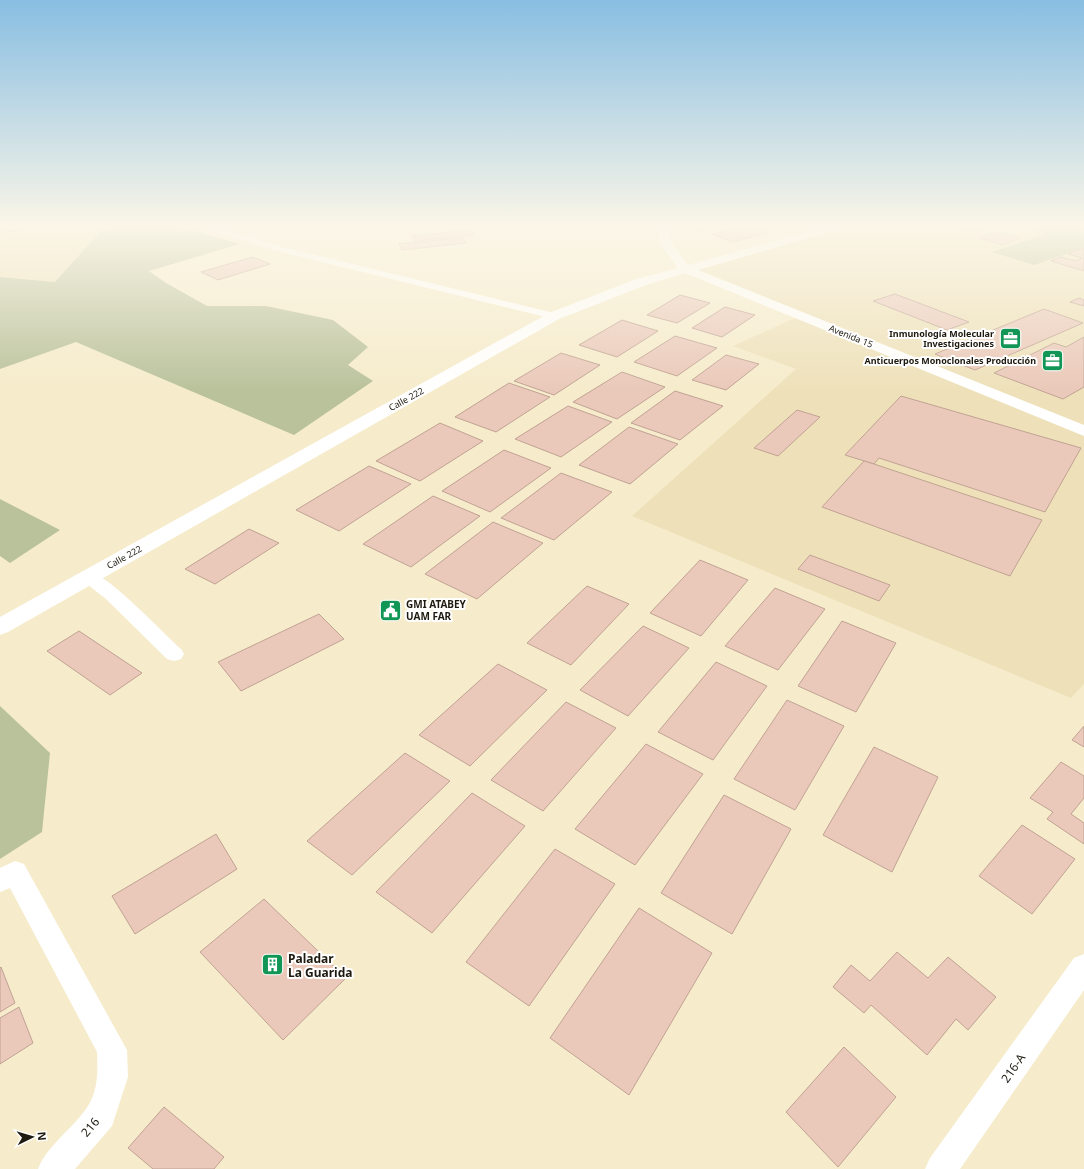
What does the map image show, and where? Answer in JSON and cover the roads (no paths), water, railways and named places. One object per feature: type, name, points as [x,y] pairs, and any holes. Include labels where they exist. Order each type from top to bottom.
[{"type":"main road","name":"Calle 222","points":[[0,627],[554,316],[643,282]]},
{"type":"main road","name":"Avenida 15","points":[[716,282],[1084,431]]},
{"type":"street","points":[[413,282],[554,316]]},
{"type":"street","points":[[89,576],[112,595],[174,654]]},
{"type":"street","name":"216","points":[[7,876],[112,1050],[113,1077],[101,1115],[54,1169]]},
{"type":"street","name":"216-A","points":[[941,1169],[1084,966]]},
{"type":"place","name":"Inmunología Molecular Investigaciones","points":[[1010,338]]},
{"type":"place","name":"Anticuerpos Monoclonales Producción","points":[[1052,360]]},
{"type":"place","name":"GMI ATABEY UAM FAR","points":[[390,610]]},
{"type":"place","name":"Paladar La Guarida","points":[[273,965]]}]
